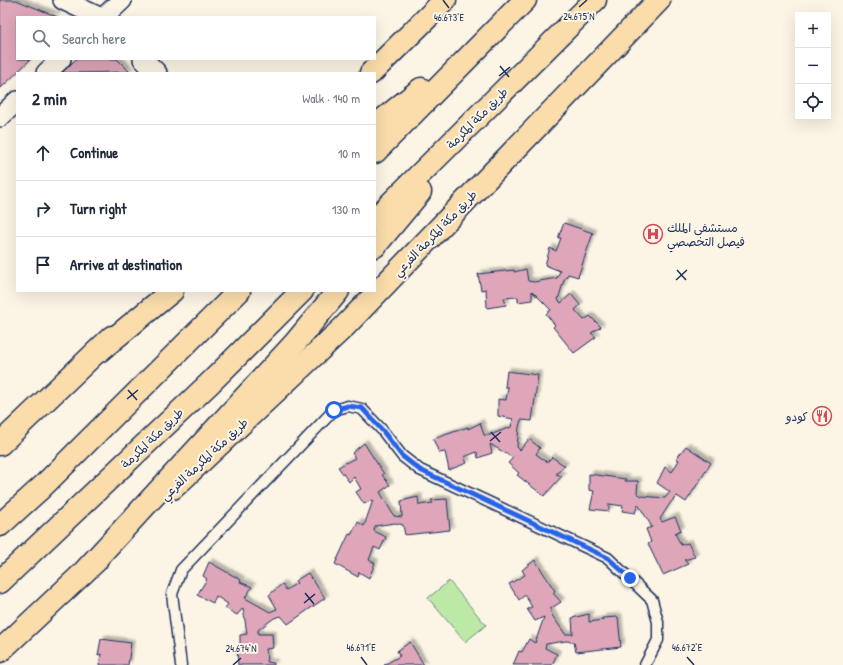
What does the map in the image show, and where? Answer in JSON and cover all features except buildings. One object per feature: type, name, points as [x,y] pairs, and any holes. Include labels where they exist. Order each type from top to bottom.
[{"type":"main road","points":[[372,72],[445,0]]},
{"type":"main road","points":[[376,151],[524,0]]},
{"type":"main road","name":"طريق مكة المكرمة","points":[[376,218],[595,0]]},
{"type":"main road","name":"طريق مكة المكرمة الفرعي","points":[[82,574],[344,327],[659,0]]},
{"type":"main road","points":[[376,125],[507,18]]},
{"type":"main road","points":[[376,245],[502,93]]},
{"type":"main road","points":[[0,444],[99,351],[155,292]]},
{"type":"main road","points":[[99,351],[171,292]]},
{"type":"main road","points":[[0,525],[41,488],[238,292]]},
{"type":"main road","name":"طريق مكة المكرمة","points":[[0,582],[211,382],[301,292]]},
{"type":"main road","points":[[0,661],[295,343],[337,292]]},
{"type":"main road","points":[[0,643],[82,574]]},
{"type":"main road","points":[[0,651],[82,574]]},
{"type":"street","points":[[63,0],[97,16]]},
{"type":"street","points":[[105,16],[122,0]]},
{"type":"street","points":[[47,72],[60,60]]},
{"type":"street","points":[[144,60],[156,72]]},
{"type":"street","points":[[0,117],[16,102]]},
{"type":"lane","points":[[181,665],[172,594],[181,570],[334,410],[348,406],[362,408],[382,430],[402,456],[420,470],[608,558],[652,600],[658,622],[658,640],[645,665]]},
{"type":"green space","points":[[449,581],[486,625],[465,642],[428,598]]},
{"type":"place","name":"مستشفى الملك فيصل التخصصي","points":[[653,234]]},
{"type":"place","name":"كودو","points":[[822,416]]},
{"type":"route","points":[[334,410],[348,406],[362,408],[382,430],[402,456],[420,470],[608,558],[630,578]]}]
